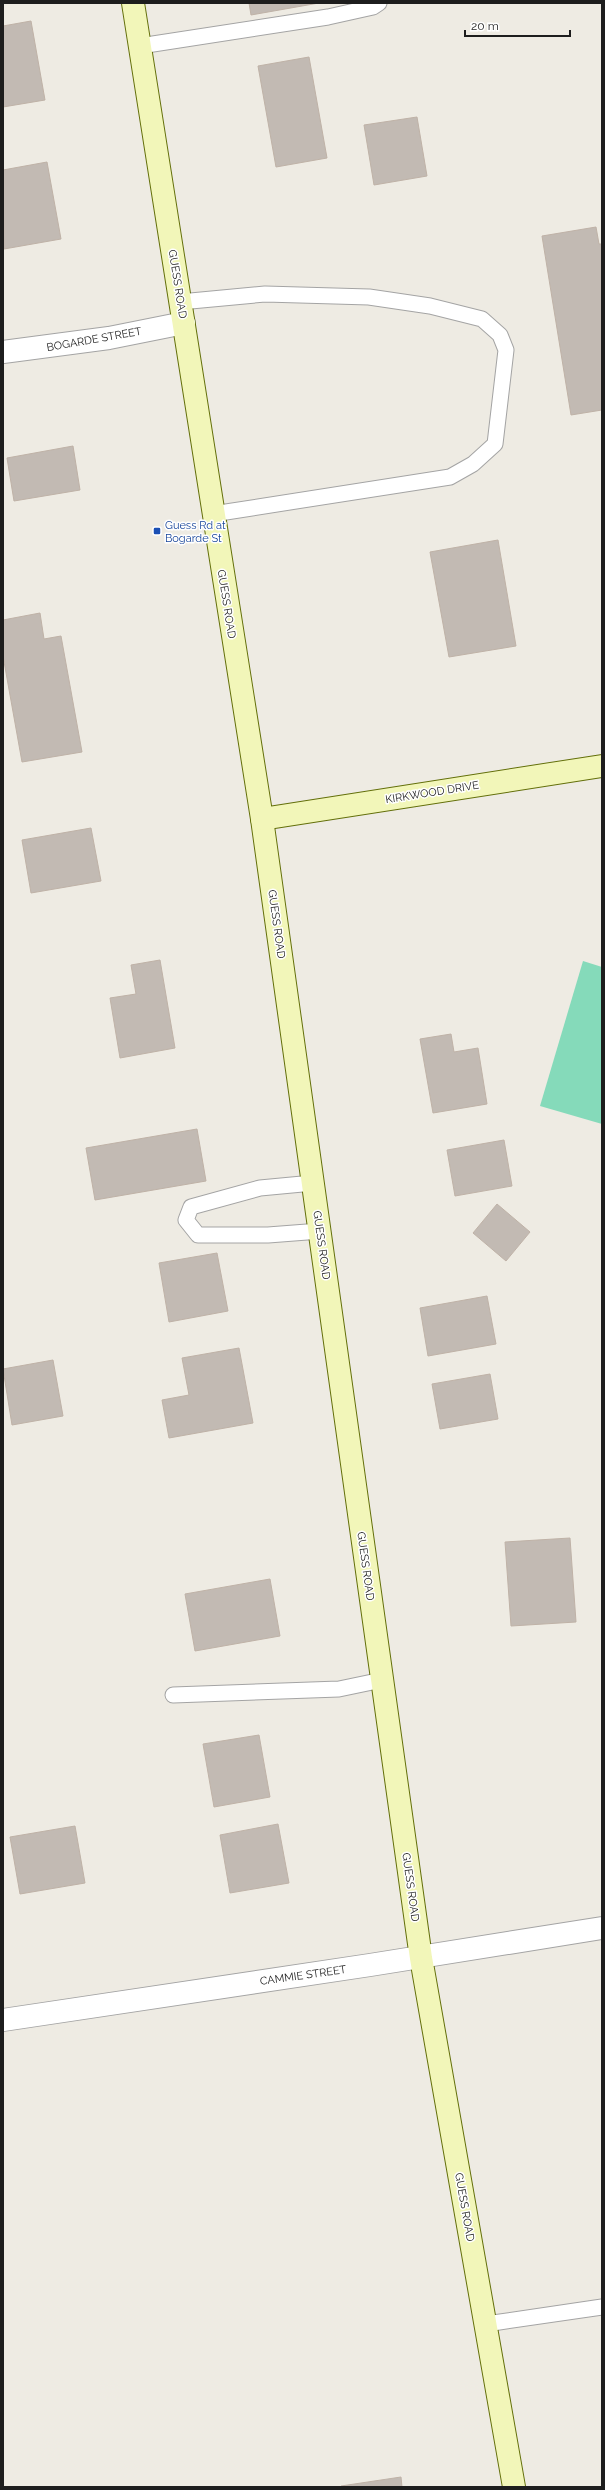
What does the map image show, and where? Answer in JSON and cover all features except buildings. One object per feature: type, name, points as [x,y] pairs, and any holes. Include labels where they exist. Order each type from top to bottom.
[{"type":"main road","name":"GUESS ROAD","points":[[133,3],[182,312],[212,514],[262,819],[421,1958],[514,2487]]},
{"type":"main road","name":"KIRKWOOD DRIVE","points":[[262,819],[602,766]]},
{"type":"street","name":"BOGARDE STREET","points":[[3,352],[109,338],[182,312]]},
{"type":"street","name":"CAMMIE STREET","points":[[3,2020],[421,1958],[602,1928]]},
{"type":"lane","points":[[140,46],[328,17],[373,7],[379,3]]},
{"type":"lane","points":[[182,312],[265,294],[369,297],[430,306],[482,319],[500,335],[506,350],[495,444],[473,464],[450,477],[212,514]]},
{"type":"lane","points":[[313,1182],[260,1188],[191,1207],[186,1220],[198,1235],[268,1235],[320,1231]]},
{"type":"lane","points":[[173,1695],[339,1689],[382,1680]]},
{"type":"lane","points":[[486,2324],[602,2307]]},
{"type":"green space","points":[[583,961],[602,967],[602,1124],[540,1106]]},
{"type":"place","name":"Guess Rd at Bogarde St","points":[[157,531]]}]
